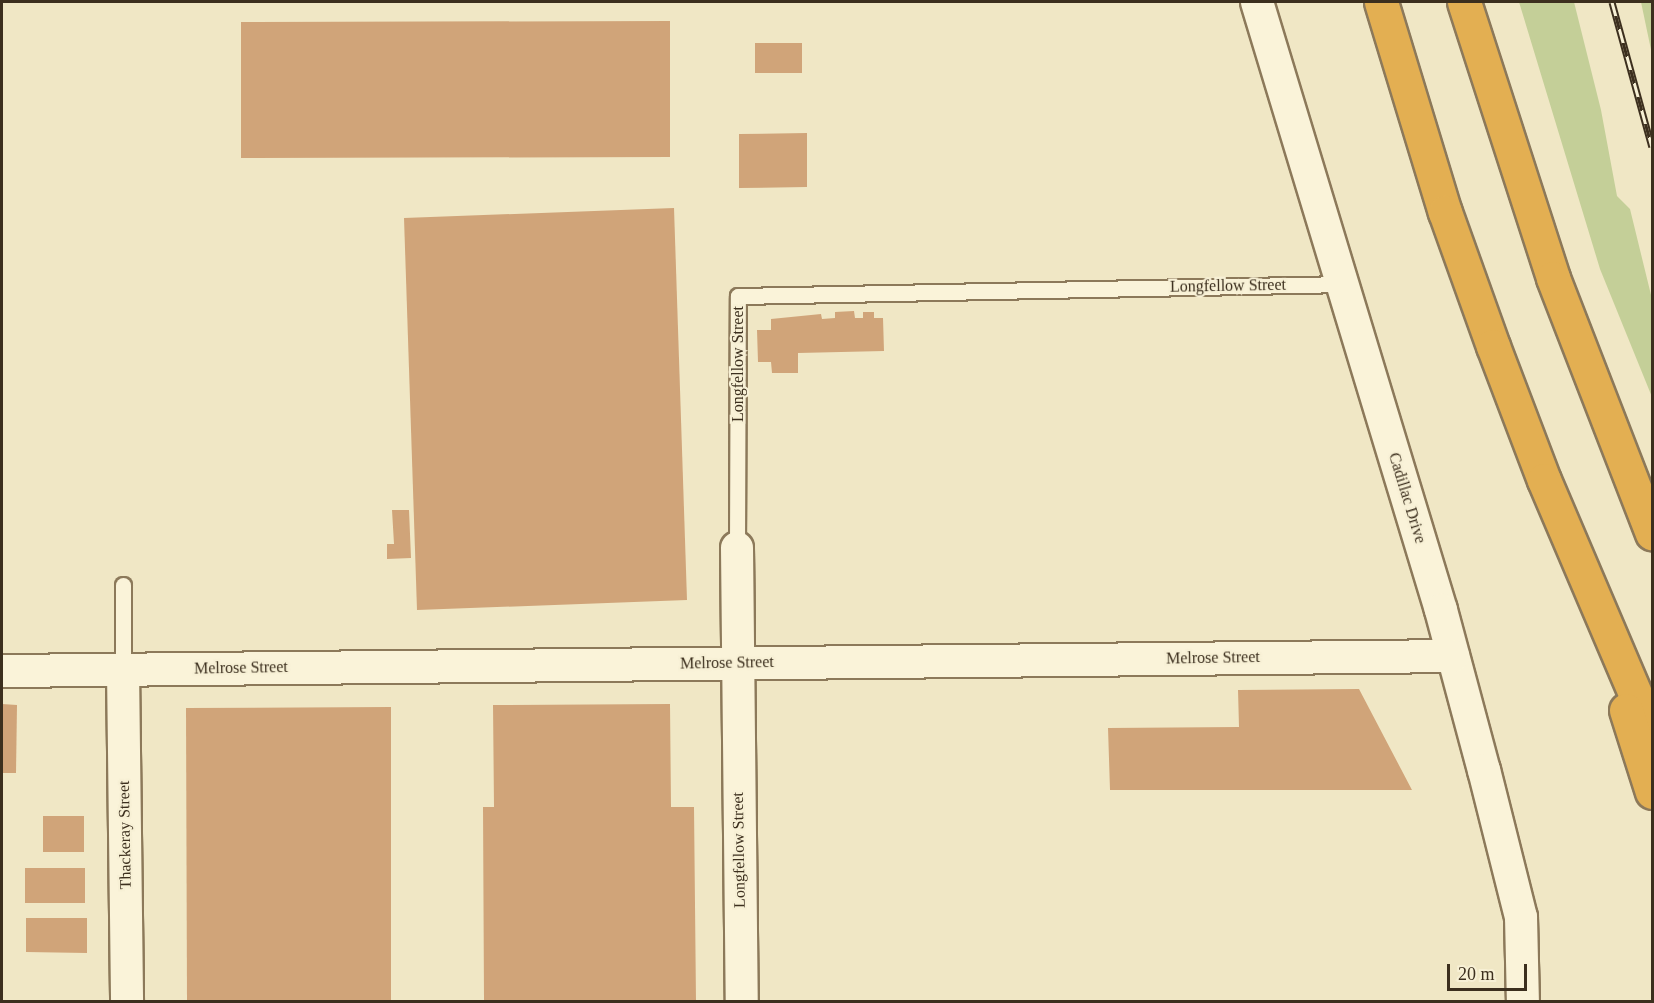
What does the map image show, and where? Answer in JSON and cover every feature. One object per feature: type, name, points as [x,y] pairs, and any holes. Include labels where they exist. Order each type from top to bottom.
[{"type":"highway","points":[[1381,2],[1461,257],[1580,569],[1653,792]]},
{"type":"highway","points":[[1464,2],[1556,287],[1653,533]]},
{"type":"highway","points":[[1580,569],[1653,733]]},
{"type":"street","name":"Cadillac Drive","points":[[1257,2],[1344,284],[1453,656],[1521,917],[1523,1002]]},
{"type":"street","name":"Longfellow Street","points":[[737,548],[736,663],[742,1002]]},
{"type":"street","name":"Melrose Street","points":[[2,671],[1453,656]]},
{"type":"street","name":"Thackeray Street","points":[[123,669],[127,1002]]},
{"type":"lane","name":"Longfellow Street","points":[[737,548],[738,296],[1344,284]]},
{"type":"lane","points":[[123,585],[123,669]]},
{"type":"green space","points":[[1519,2],[1574,2],[1601,110],[1617,196],[1630,209],[1652,299],[1652,397],[1600,269]]},
{"type":"green space","points":[[1641,2],[1652,2],[1652,54],[1650,45]]},
{"type":"building","points":[[670,21],[670,157],[241,158],[241,22]]},
{"type":"building","points":[[755,43],[802,43],[802,73],[755,73]]},
{"type":"building","points":[[807,133],[807,187],[739,188],[739,134]]},
{"type":"building","points":[[674,208],[687,600],[417,610],[404,218]]},
{"type":"building","points":[[854,311],[855,318],[863,318],[863,312],[874,312],[874,318],[883,318],[884,351],[798,353],[798,373],[772,373],[771,362],[758,362],[757,330],[771,330],[771,319],[821,314],[822,319],[835,318],[835,312]]},
{"type":"building","points":[[392,510],[409,510],[411,558],[387,559],[387,544],[394,544]]},
{"type":"building","points":[[1359,689],[1412,790],[1110,790],[1108,728],[1239,727],[1238,690]]},
{"type":"building","points":[[2,704],[17,705],[16,773],[2,773]]},
{"type":"building","points":[[670,704],[671,807],[694,807],[696,1002],[484,1002],[483,807],[494,807],[493,705]]},
{"type":"building","points":[[391,707],[391,1002],[187,1002],[186,708]]},
{"type":"building","points":[[43,816],[84,816],[84,852],[43,852]]},
{"type":"building","points":[[25,868],[85,868],[85,903],[25,903]]},
{"type":"building","points":[[26,918],[87,918],[87,953],[26,952]]},
{"type":"railway","points":[[1612,2],[1652,147]]}]
